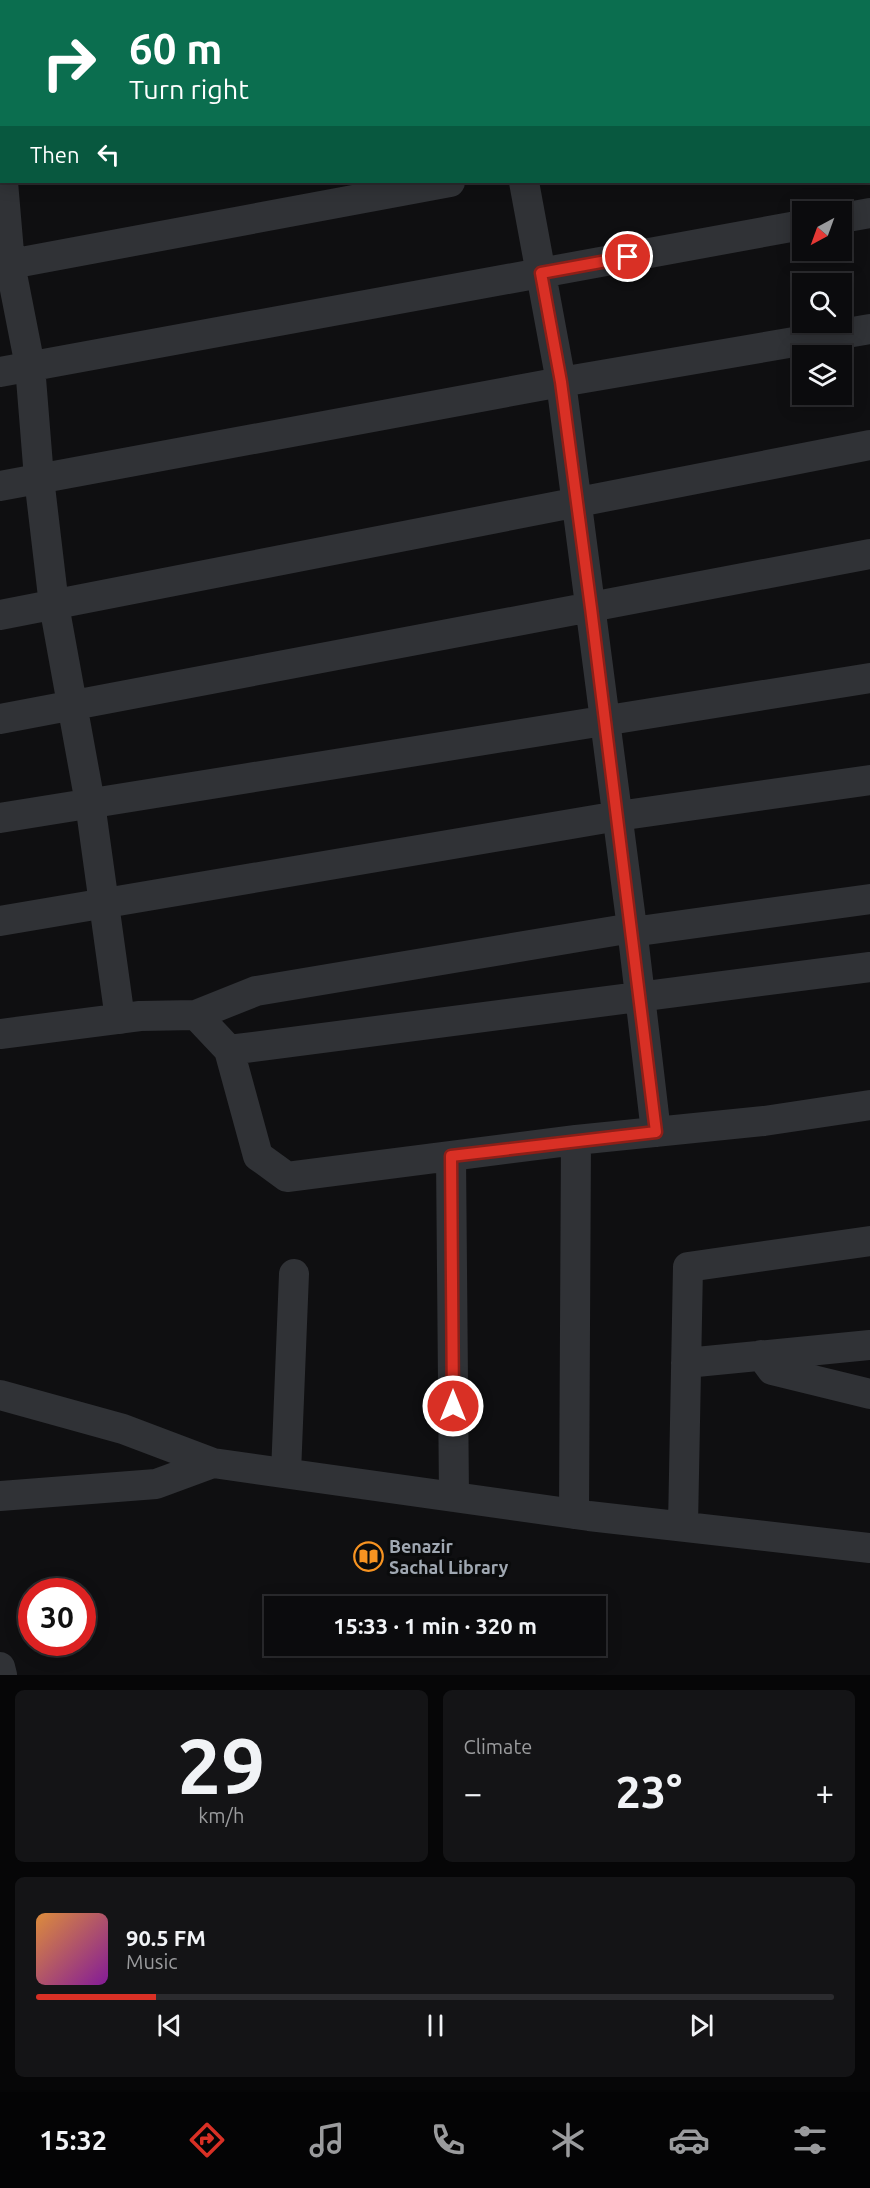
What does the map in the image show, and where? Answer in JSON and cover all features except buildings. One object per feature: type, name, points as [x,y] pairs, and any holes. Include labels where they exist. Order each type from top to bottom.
[{"type":"street","points":[[3,183],[5,265],[30,366],[39,478],[54,605],[90,803],[120,1019]]},
{"type":"street","points":[[5,265],[445,183]]},
{"type":"street","points":[[524,183],[561,382],[618,816],[656,1132]]},
{"type":"street","points":[[852,216],[870,213]]},
{"type":"street","points":[[0,372],[792,227]]},
{"type":"street","points":[[0,486],[561,382],[870,329]]},
{"type":"street","points":[[0,615],[870,445]]},
{"type":"street","points":[[0,719],[870,554]]},
{"type":"street","points":[[0,818],[870,678]]},
{"type":"street","points":[[0,921],[618,816],[870,780]]},
{"type":"street","points":[[0,1034],[140,1016],[196,1015],[256,991],[632,930],[870,899]]},
{"type":"street","points":[[229,1050],[870,967]]},
{"type":"street","points":[[196,1015],[229,1050],[258,1156],[287,1177],[576,1140],[764,1121],[870,1105]]},
{"type":"street","points":[[574,1514],[576,1140]]},
{"type":"street","points":[[451,1156],[454,1497]]},
{"type":"street","points":[[683,1526],[688,1267],[870,1241]]},
{"type":"street","points":[[286,1473],[294,1274]]},
{"type":"street","points":[[686,1363],[870,1345]]},
{"type":"street","points":[[761,1355],[772,1370],[870,1394]]},
{"type":"street","points":[[0,1395],[123,1429],[213,1463],[574,1514],[870,1548]]},
{"type":"street","points":[[0,1496],[156,1484],[213,1463]]},
{"type":"street","points":[[0,1667],[2,1675]]},
{"type":"place","name":"Benazir Sachal Library","points":[[368,1557]]},
{"type":"route","points":[[453,1406],[451,1156],[656,1132],[632,928],[561,382],[541,273],[628,257]]}]
